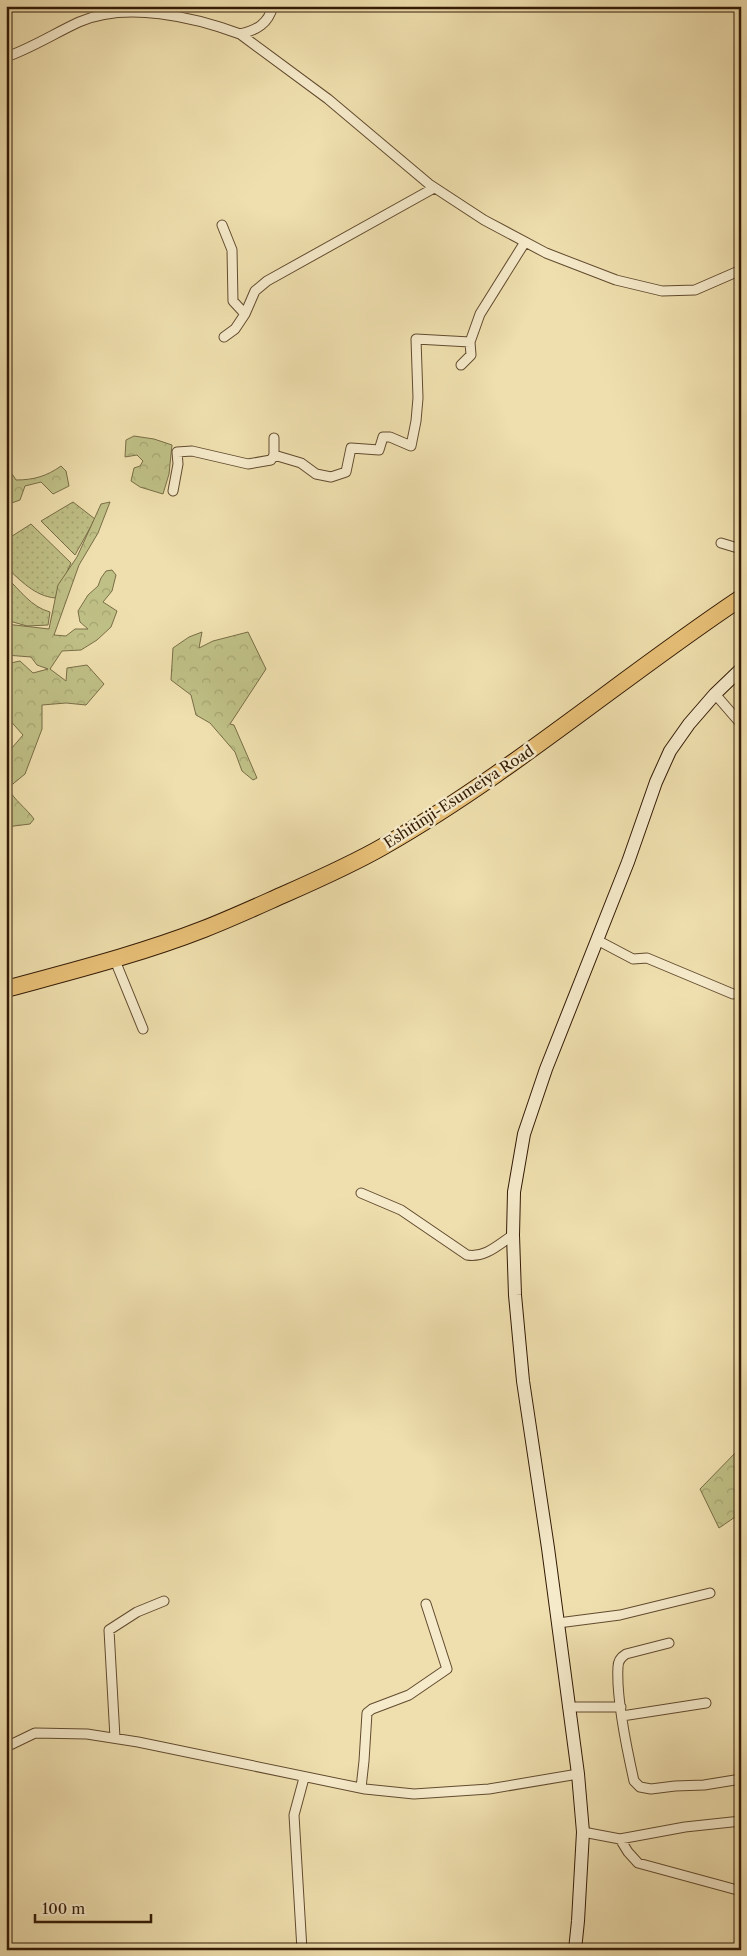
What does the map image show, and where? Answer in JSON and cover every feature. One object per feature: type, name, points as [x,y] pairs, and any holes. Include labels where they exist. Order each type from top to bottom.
[{"type":"highway","name":"Eshitinji-Esumeiya Road","points":[[6,989],[114,958],[203,929],[313,882],[383,847],[466,795],[572,720],[644,665],[741,598]]},
{"type":"street","points":[[240,34],[255,31],[270,15],[273,6]]},
{"type":"street","points":[[6,57],[80,21],[97,16],[119,12],[146,13],[198,20],[240,34],[328,98],[434,188],[484,220],[546,253],[616,280],[662,291],[695,290],[741,270]]},
{"type":"street","points":[[224,338],[235,328],[245,314],[255,291],[267,281],[434,188]]},
{"type":"street","points":[[222,225],[232,250],[233,302],[245,314]]},
{"type":"street","points":[[461,365],[471,355],[470,342],[480,314],[524,242]]},
{"type":"street","points":[[274,455],[301,463],[316,474],[331,477],[346,472],[351,448],[379,450],[383,437],[390,437],[411,446],[418,398],[416,339],[470,342]]},
{"type":"street","points":[[173,491],[178,464],[177,452],[198,452],[248,464],[271,460],[274,455],[274,438]]},
{"type":"street","points":[[721,543],[741,549]]},
{"type":"street","points":[[575,1950],[582,1832],[578,1774],[523,1381],[515,1295],[514,1192],[524,1134],[546,1070],[628,862],[656,782],[670,751],[689,724],[715,694],[741,669]]},
{"type":"street","points":[[715,694],[741,724]]},
{"type":"street","points":[[597,940],[633,959],[647,958],[733,994]]},
{"type":"street","points":[[114,958],[143,1029]]},
{"type":"street","points":[[361,1193],[401,1210],[467,1255],[477,1256],[488,1252],[513,1235]]},
{"type":"street","points":[[558,1623],[628,1613],[710,1593]]},
{"type":"street","points":[[115,1738],[109,1630],[137,1612],[164,1601]]},
{"type":"street","points":[[361,1788],[367,1713],[372,1709],[409,1695],[447,1669],[426,1604]]},
{"type":"street","points":[[670,1643],[626,1654],[621,1657],[618,1666],[621,1711],[634,1781],[640,1787],[651,1789],[704,1785],[741,1779]]},
{"type":"street","points":[[568,1707],[621,1711],[706,1703]]},
{"type":"street","points":[[6,1747],[35,1733],[87,1734],[115,1738],[304,1778],[361,1788],[414,1794],[480,1790],[578,1774]]},
{"type":"street","points":[[302,1950],[294,1815],[304,1778]]},
{"type":"street","points":[[582,1832],[620,1839],[675,1828],[741,1821]]},
{"type":"street","points":[[620,1839],[638,1863],[741,1891]]},
{"type":"green space","points":[[134,436],[154,439],[172,445],[169,474],[163,494],[140,487],[131,481],[134,468],[140,466],[143,461],[137,455],[125,457],[126,440]]},
{"type":"green space","points":[[7,466],[16,480],[40,477],[61,466],[66,471],[69,486],[53,494],[41,482],[25,486],[20,500],[6,505]]},
{"type":"green space","points":[[73,502],[95,519],[75,555],[41,521]]},
{"type":"green space","points":[[110,502],[98,533],[79,565],[54,635],[66,636],[75,629],[88,629],[80,622],[78,611],[88,595],[98,586],[106,571],[112,570],[116,575],[112,591],[103,602],[117,611],[111,627],[97,640],[81,650],[62,651],[50,669],[66,681],[67,668],[87,665],[104,684],[86,705],[66,703],[42,705],[42,729],[25,774],[8,788],[34,819],[30,824],[6,827],[6,755],[23,735],[6,716],[6,664],[20,661],[33,673],[48,669],[37,665],[31,657],[6,655],[6,624],[49,629],[58,585],[77,557],[101,504]]},
{"type":"green space","points":[[31,524],[71,563],[55,598],[35,591],[6,567],[6,540]]},
{"type":"green space","points":[[6,577],[31,602],[50,612],[48,625],[27,626],[6,620]]},
{"type":"green space","points":[[202,632],[199,648],[213,641],[248,632],[266,669],[230,724],[234,725],[257,778],[253,780],[242,771],[235,752],[210,723],[196,715],[191,695],[171,680],[173,648],[189,637]]},
{"type":"green space","points":[[741,1447],[741,1513],[719,1528],[700,1489]]}]
